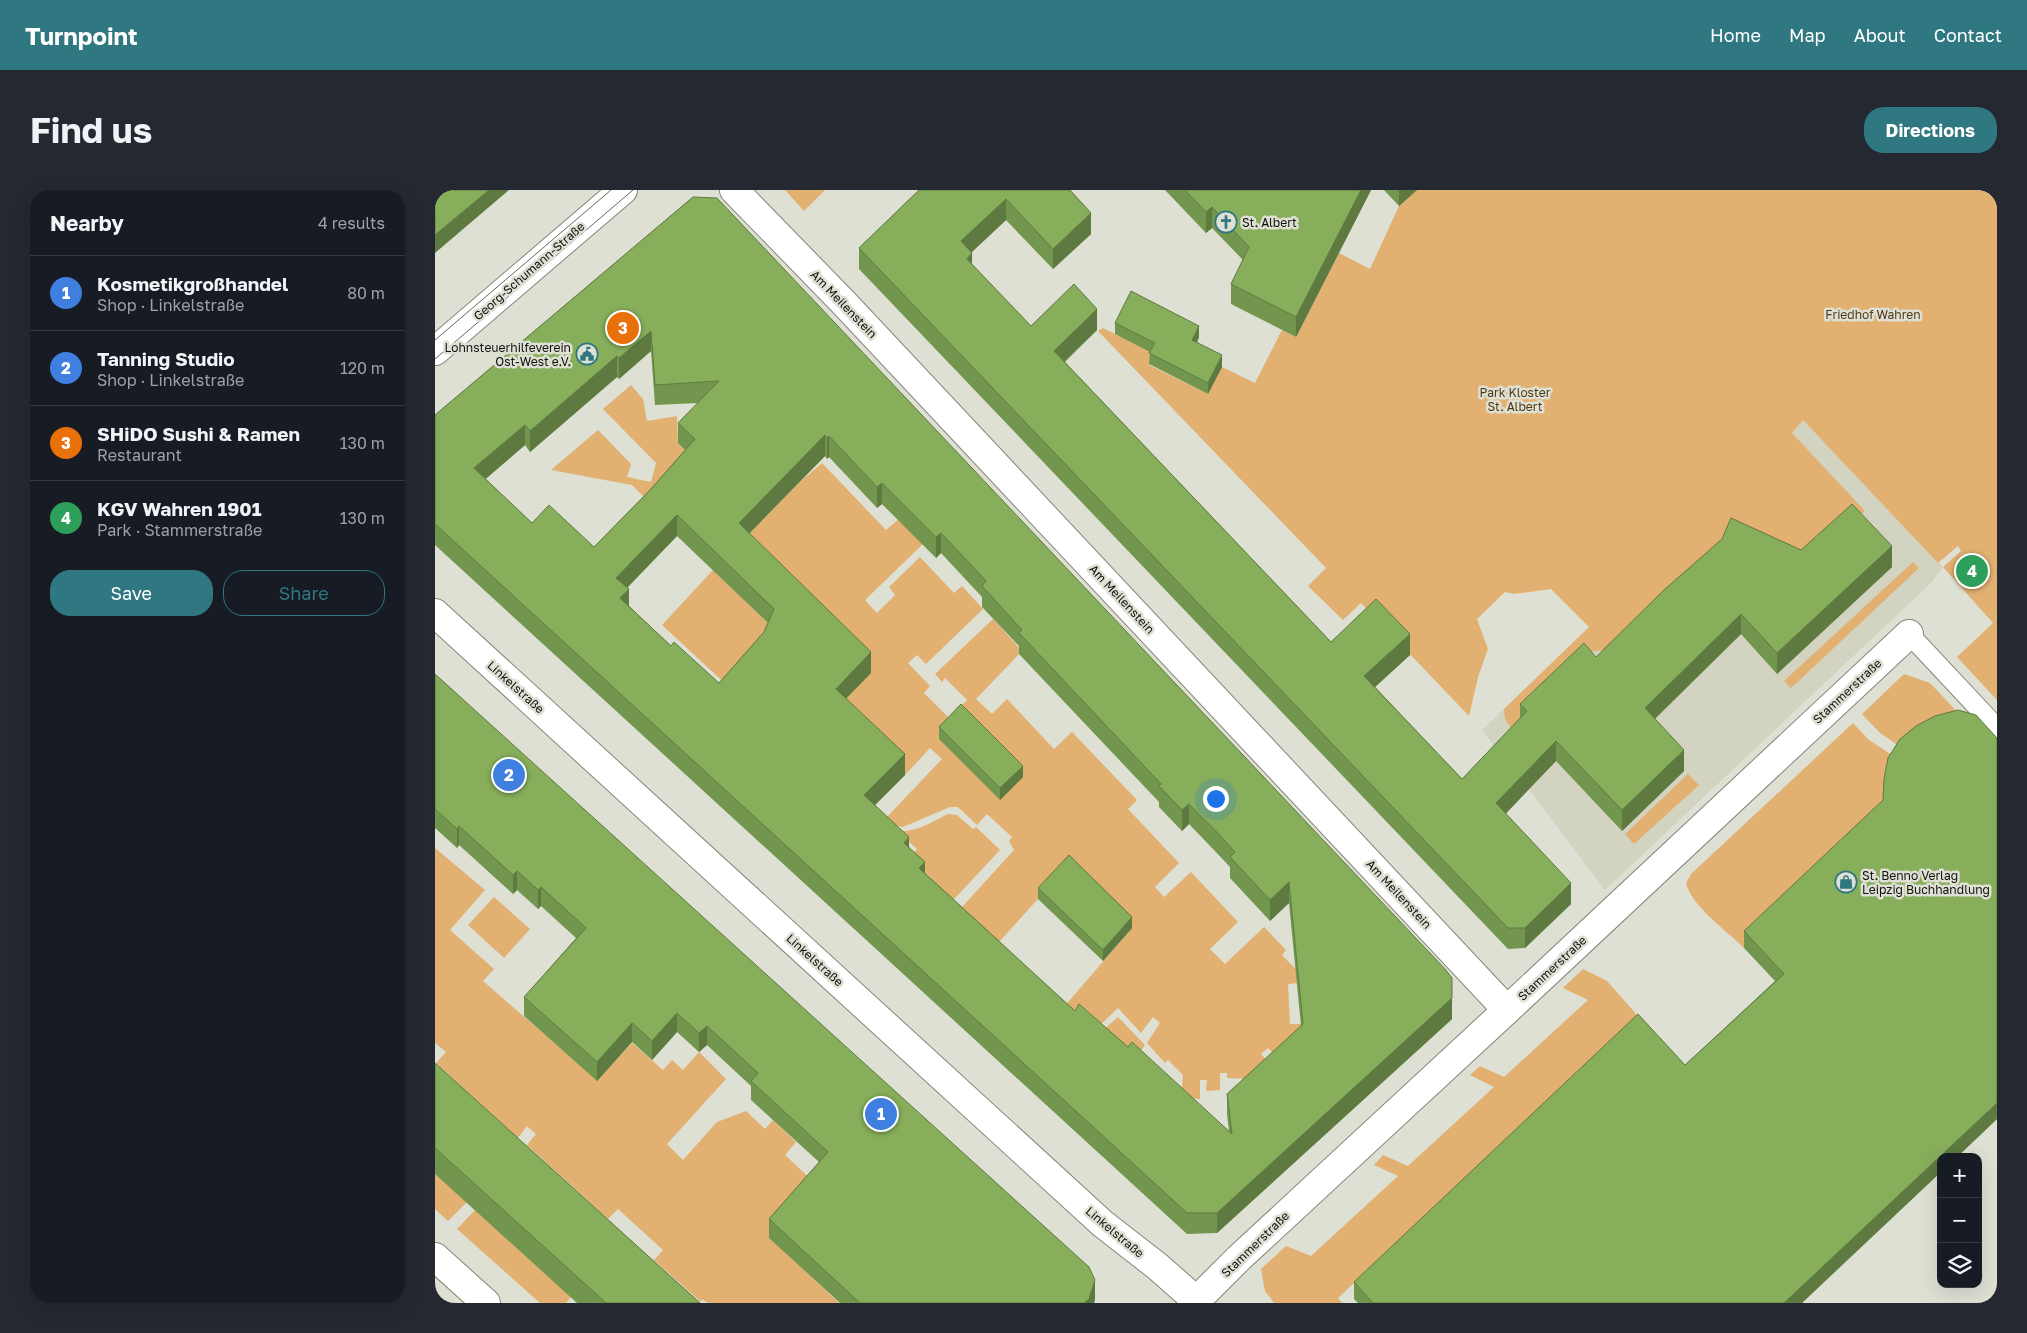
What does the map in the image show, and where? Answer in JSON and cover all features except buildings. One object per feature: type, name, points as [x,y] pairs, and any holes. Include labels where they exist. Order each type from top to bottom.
[{"type":"street","name":"Georg-Schumann-Straße","points":[[435,351],[623,190]]},
{"type":"street","name":"Am Meilenstein","points":[[734,190],[844,303],[1507,1010]]},
{"type":"street","name":"Linkelstraße","points":[[435,612],[1103,1224],[1157,1266],[1197,1302]]},
{"type":"street","name":"Stammerstraße","points":[[1197,1302],[1239,1258],[1909,634]]},
{"type":"street","points":[[435,1257],[486,1303]]},
{"type":"lane","points":[[1909,634],[1997,728]]},
{"type":"shaded area","points":[[1803,420],[1943,567],[1932,582],[1605,890],[1482,730],[1792,433]]},
{"type":"green space","points":[[785,190],[825,190],[804,211]]},
{"type":"green space","name":"Park Kloster St. Albert","points":[[1417,190],[1997,190],[1997,700],[1957,657],[1993,623],[1943,567],[1961,551],[1958,546],[1938,563],[1803,420],[1792,433],[1865,511],[1779,592],[1709,550],[1670,586],[1613,649],[1589,652],[1512,729],[1505,719],[1504,709],[1589,627],[1551,589],[1514,594],[1505,592],[1477,619],[1488,649],[1478,677],[1469,716],[1361,603],[1343,620],[1308,586],[1326,568],[1098,331],[1103,328],[1155,354],[1149,365],[1208,394],[1222,367],[1255,383],[1282,330],[1296,337],[1339,253],[1370,269],[1399,206]]},
{"type":"green space","points":[[631,385],[643,399],[647,421],[677,416],[678,443],[696,461],[653,506],[632,485],[551,470],[598,430],[631,464],[627,477],[651,482],[656,463],[603,409]]},
{"type":"green space","points":[[822,463],[886,530],[899,519],[923,544],[865,600],[877,613],[895,595],[889,587],[920,557],[954,593],[962,586],[983,609],[926,664],[917,655],[908,663],[930,686],[924,693],[949,718],[967,700],[945,678],[942,682],[935,674],[993,619],[1022,651],[976,699],[992,714],[1007,699],[1054,749],[1072,732],[1137,800],[1128,809],[1179,863],[1155,887],[1164,897],[1191,872],[1238,922],[1210,949],[1225,964],[1264,927],[1286,950],[1282,955],[1308,982],[1288,984],[1290,1024],[1309,1024],[1275,1055],[1268,1048],[1261,1054],[1278,1071],[1254,1079],[1227,1078],[1227,1073],[1220,1073],[1220,1090],[1206,1091],[1207,1080],[1200,1080],[1200,1099],[1181,1098],[1183,1075],[1168,1060],[1165,1063],[1147,1043],[1160,1023],[1153,1017],[1141,1033],[1118,1008],[1090,1035],[1063,1008],[1132,928],[1038,899],[989,953],[952,918],[1014,850],[1009,841],[1012,837],[987,814],[977,825],[958,807],[950,807],[903,827],[891,824],[886,818],[942,759],[930,748],[905,775],[878,749],[846,699],[871,672],[739,544],[801,481]]},
{"type":"green space","points":[[1913,562],[1919,568],[1791,688],[1784,681]]},
{"type":"green space","points":[[713,570],[780,635],[731,689],[662,625]]},
{"type":"green space","points":[[1904,674],[1930,683],[1976,732],[1906,751],[1879,732],[1862,714]]},
{"type":"green space","points":[[1853,723],[1869,740],[1898,759],[1883,812],[1744,948],[1702,909],[1689,892],[1686,883],[1691,874]]},
{"type":"green space","points":[[1688,774],[1699,785],[1634,844],[1625,834]]},
{"type":"green space","points":[[948,814],[957,815],[973,829],[976,827],[1000,850],[943,911],[919,889],[930,877],[909,858],[917,849],[897,831],[917,829]]},
{"type":"green space","points":[[435,848],[485,890],[450,930],[494,969],[483,981],[597,1080],[632,1043],[663,1070],[672,1060],[683,1070],[699,1052],[726,1079],[667,1144],[683,1160],[717,1122],[746,1111],[765,1129],[773,1120],[796,1142],[785,1155],[816,1184],[770,1238],[839,1303],[708,1303],[702,1299],[701,1302],[654,1260],[663,1250],[618,1209],[608,1219],[527,1145],[536,1134],[527,1126],[518,1138],[436,1063],[446,1052],[435,1043]]},
{"type":"green space","points":[[494,897],[530,929],[504,958],[468,925]]},
{"type":"green space","points":[[1583,969],[1607,981],[1638,1016],[1338,1298],[1342,1303],[1274,1303],[1265,1291],[1261,1269],[1286,1246],[1311,1256],[1398,1176],[1374,1165],[1383,1155],[1408,1166],[1494,1087],[1470,1075],[1480,1066],[1504,1077],[1588,1000],[1563,988]]},
{"type":"green space","points":[[1118,1017],[1145,1045],[1132,1063],[1094,1038]]},
{"type":"green space","points":[[435,1173],[467,1202],[448,1221],[435,1209]]},
{"type":"green space","points":[[475,1210],[571,1297],[566,1303],[540,1303],[457,1229]]},
{"type":"tram line","points":[[435,340],[611,190]]},
{"type":"tram line","points":[[435,359],[633,190]]},
{"type":"place","name":"St. Albert","points":[[1226,222]]},
{"type":"place","name":"SHiDO Sushi & Ramen","points":[[623,328]]},
{"type":"place","name":"Lohnsteuerhilfeverein Ost-West e.V.","points":[[587,354]]},
{"type":"place","name":"KGV Wahren 1901","points":[[1972,571]]},
{"type":"place","name":"Tanning Studio","points":[[509,775]]},
{"type":"place","name":"St. Benno Verlag Leipzig Buchhandlung","points":[[1846,882]]},
{"type":"place","name":"Kosmetikgroßhandel","points":[[881,1114]]},
{"type":"park label","name":"Friedhof Wahren","points":[[1873,314]]}]
